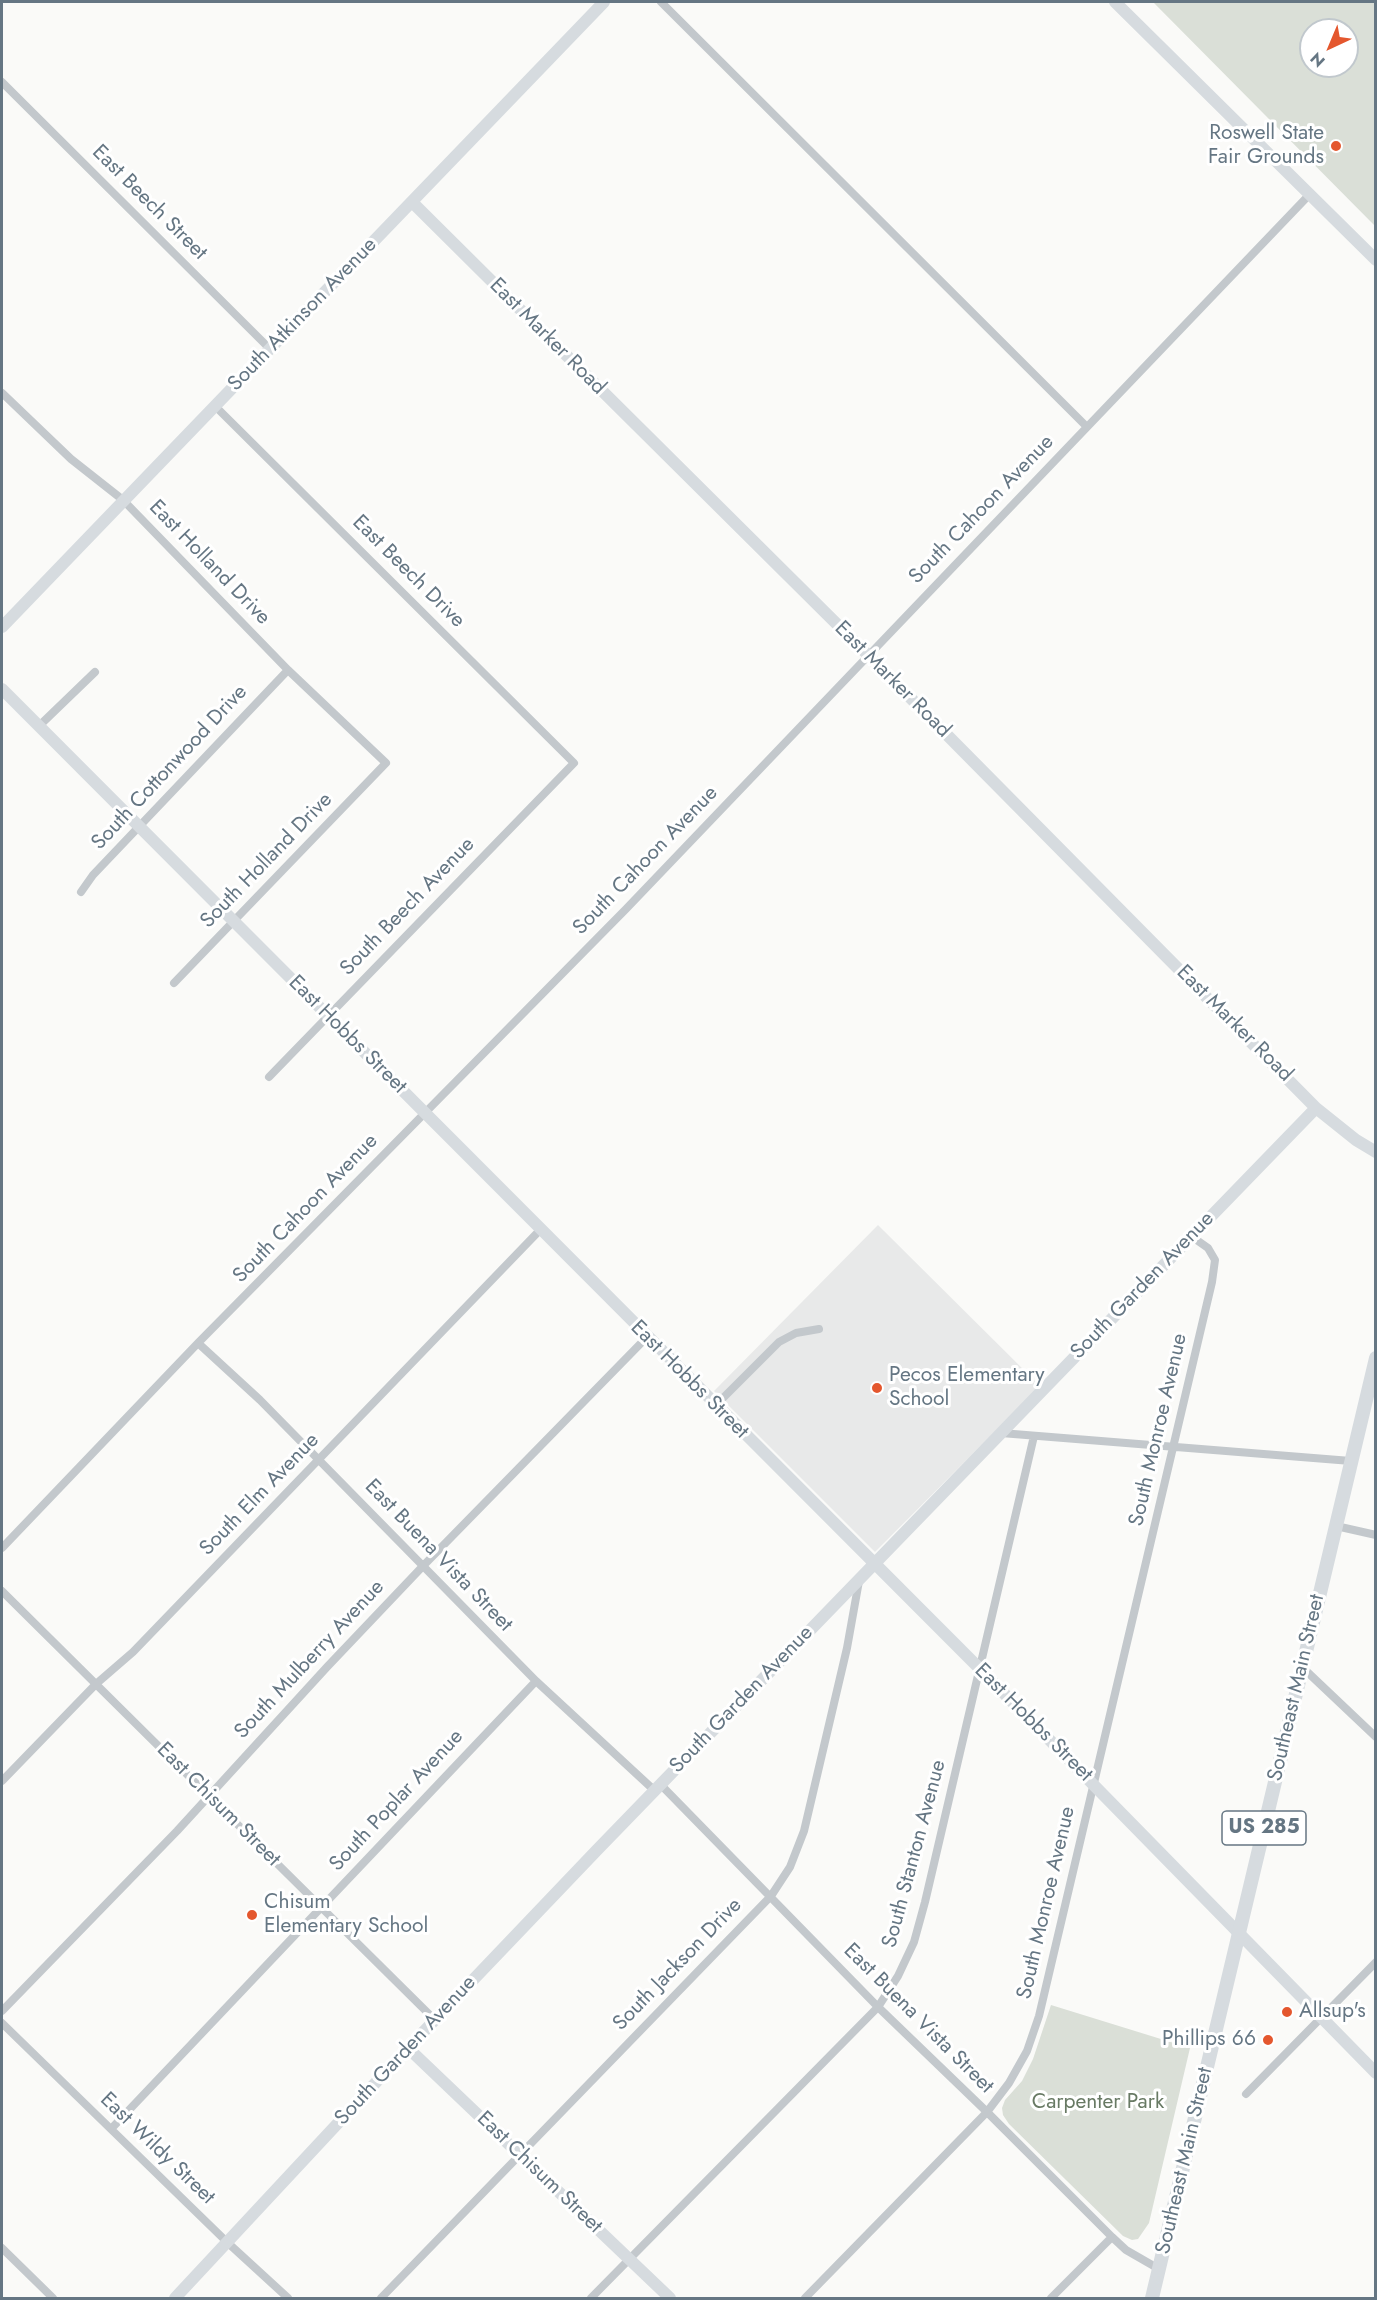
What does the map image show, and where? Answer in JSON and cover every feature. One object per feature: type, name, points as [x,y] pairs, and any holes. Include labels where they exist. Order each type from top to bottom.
[{"type":"main road","name":"Southeast Main Street","points":[[1152,2298],[1375,1365]]},
{"type":"street","name":"South Atkinson Avenue","points":[[2,627],[604,2]]},
{"type":"street","points":[[661,2],[1087,427]]},
{"type":"street","points":[[1115,2],[1376,260]]},
{"type":"street","name":"East Beech Street","points":[[2,82],[270,349]]},
{"type":"street","name":"South Cahoon Avenue","points":[[2,1548],[198,1343],[634,900],[1310,194]]},
{"type":"street","name":"East Marker Road","points":[[412,202],[868,655],[1316,1107],[1356,1140],[1376,1152]]},
{"type":"street","name":"East Holland Drive","points":[[2,393],[71,459],[123,500],[288,670],[386,763]]},
{"type":"street","name":"East Beech Drive","points":[[215,406],[574,763]]},
{"type":"street","name":"South Cottonwood Drive","points":[[81,892],[93,875],[288,670]]},
{"type":"street","points":[[39,726],[95,672]]},
{"type":"street","name":"East Hobbs Street","points":[[2,689],[980,1669],[1376,2073]]},
{"type":"street","name":"South Holland Drive","points":[[174,983],[386,763]]},
{"type":"street","name":"South Beech Avenue","points":[[269,1077],[574,763]]},
{"type":"street","name":"South Garden Avenue","points":[[175,2298],[408,2048],[859,1578],[1316,1107]]},
{"type":"street","name":"South Elm Avenue","points":[[2,1781],[96,1684],[133,1652],[540,1230]]},
{"type":"street","name":"South Monroe Avenue","points":[[805,2298],[987,2112],[1009,2083],[1030,2043],[1039,2016],[1212,1282],[1215,1260],[1208,1248],[1191,1236]]},
{"type":"street","points":[[715,1406],[779,1342],[796,1333],[819,1329]]},
{"type":"street","name":"South Mulberry Avenue","points":[[2,2011],[209,1795],[423,1566],[647,1337]]},
{"type":"street","name":"East Buena Vista Street","points":[[198,1343],[251,1392],[536,1681],[658,1788],[771,1896],[878,2007],[1112,2237],[1126,2250],[1159,2269]]},
{"type":"street","points":[[1001,1433],[1033,1441],[1173,1447],[1351,1461]]},
{"type":"street","name":"South Stanton Avenue","points":[[591,2298],[878,2007],[898,1976],[914,1942],[1033,1441]]},
{"type":"street","points":[[1336,1526],[1376,1535]]},
{"type":"street","name":"South Jackson Drive","points":[[381,2298],[771,1896],[790,1867],[804,1831],[847,1648],[859,1578]]},
{"type":"street","name":"East Chisum Street","points":[[2,1591],[435,2020]]},
{"type":"street","points":[[1302,1667],[1376,1737]]},
{"type":"street","name":"South Poplar Avenue","points":[[111,2129],[536,1681]]},
{"type":"street","points":[[1246,2094],[1376,1962]]},
{"type":"street","name":"East Wildy Street","points":[[2,2024],[288,2298]]},
{"type":"street","name":"East Chisum Street","points":[[408,2048],[670,2298]]},
{"type":"street","points":[[1051,2298],[1112,2237]]},
{"type":"street","points":[[2,2248],[53,2298]]},
{"type":"shaded area","name":"Pecos Elementary School","points":[[878,1225],[1040,1386],[875,1552],[714,1391]]},
{"type":"green space","name":"Roswell State Fair Grounds","points":[[1153,2],[1375,2],[1375,226]]},
{"type":"green space","name":"Carpenter Park","points":[[1051,2005],[1190,2048],[1149,2223],[1138,2239],[1132,2240],[1123,2236],[1009,2124],[1003,2115],[1002,2108],[1005,2100],[1022,2081],[1033,2059]]},
{"type":"place","name":"Roswell State Fair Grounds","points":[[1336,146]]},
{"type":"place","name":"Pecos Elementary School","points":[[877,1388]]},
{"type":"place","name":"Chisum Elementary School","points":[[252,1915]]},
{"type":"place","name":"Allsup's","points":[[1287,2012]]},
{"type":"place","name":"Phillips 66","points":[[1268,2040]]}]
